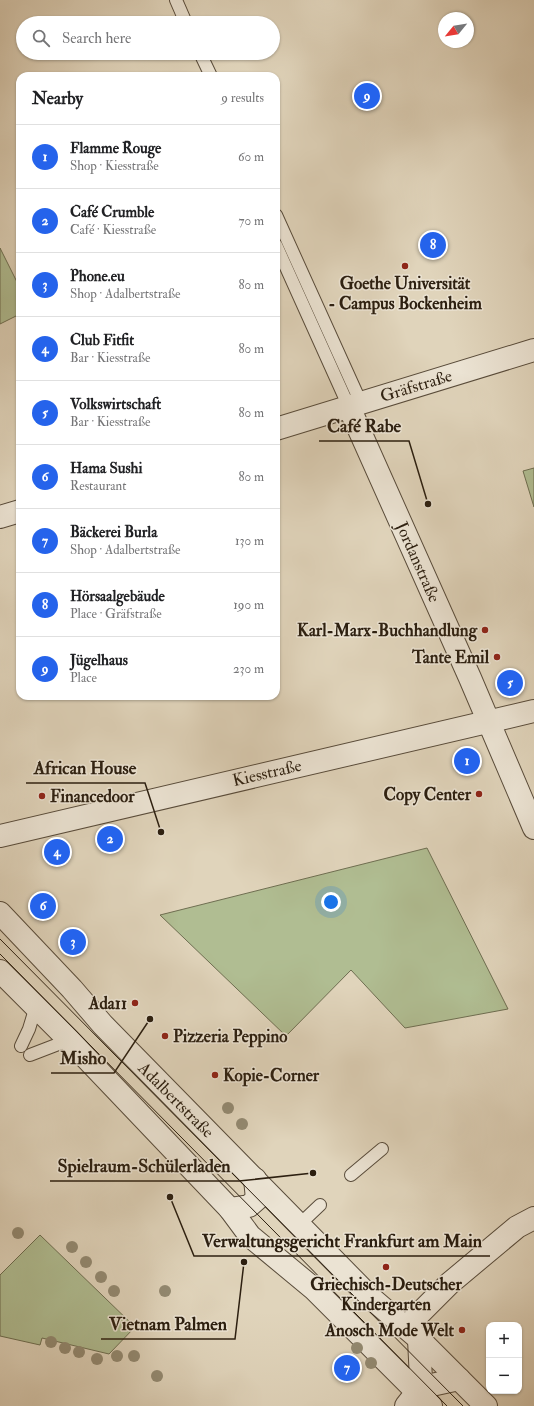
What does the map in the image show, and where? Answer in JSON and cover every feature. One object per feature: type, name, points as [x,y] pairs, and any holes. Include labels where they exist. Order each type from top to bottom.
[{"type":"street","name":"Gräfstraße","points":[[280,428],[534,350]]},
{"type":"street","name":"Jordanstraße","points":[[355,405],[534,828]]},
{"type":"street","points":[[0,517],[16,512]]},
{"type":"street","name":"Kiesstraße","points":[[0,836],[534,711]]},
{"type":"street","name":"Adalbertstraße","points":[[0,913],[72,989],[103,1025],[370,1297],[413,1333],[486,1406]]},
{"type":"street","name":"Adalbertstraße","points":[[0,971],[69,1040],[230,1209],[250,1236],[314,1289],[418,1401]]},
{"type":"street","points":[[230,1209],[249,1206],[257,1199],[255,1179]]},
{"type":"street","points":[[418,1401],[422,1380],[413,1333],[450,1282],[517,1227],[534,1218]]},
{"type":"street","points":[[418,1401],[427,1386],[459,1379]]},
{"type":"lane","points":[[176,0],[183,16]]},
{"type":"lane","points":[[203,60],[209,72]]},
{"type":"lane","points":[[280,225],[355,405]]},
{"type":"lane","points":[[280,253],[355,405]]},
{"type":"lane","points":[[22,1046],[36,1006]]},
{"type":"lane","points":[[30,1055],[69,1040]]},
{"type":"lane","points":[[350,1175],[382,1149]]},
{"type":"lane","points":[[300,1224],[320,1205]]},
{"type":"green space","points":[[0,248],[16,280],[16,316],[0,324]]},
{"type":"green space","points":[[534,468],[534,507],[523,471]]},
{"type":"green space","points":[[427,848],[508,1009],[405,1028],[351,970],[286,1036],[160,915]]},
{"type":"green space","points":[[40,1235],[135,1327],[109,1354],[42,1338],[40,1345],[0,1336],[0,1275]]},
{"type":"tram line","points":[[0,939],[463,1406]]},
{"type":"tram line","points":[[0,954],[447,1406]]},
{"type":"place","name":"Jügelhaus","points":[[367,96]]},
{"type":"place","name":"Hörsaalgebäude","points":[[433,245]]},
{"type":"place","name":"Goethe Universität - Campus Bockenheim","points":[[405,266]]},
{"type":"place","name":"Café Rabe","points":[[428,504]]},
{"type":"place","name":"Karl-Marx-Buchhandlung","points":[[485,630]]},
{"type":"place","name":"Tante Emil","points":[[497,657]]},
{"type":"place","name":"Volkswirtschaft","points":[[510,683]]},
{"type":"place","name":"Flamme Rouge","points":[[467,761]]},
{"type":"place","name":"Copy Center","points":[[479,794]]},
{"type":"place","name":"Financedoor","points":[[42,796]]},
{"type":"place","name":"African House","points":[[161,832]]},
{"type":"place","name":"Café Crumble","points":[[110,839]]},
{"type":"place","name":"Club Fitfit","points":[[57,852]]},
{"type":"place","name":"Hama Sushi","points":[[43,906]]},
{"type":"place","name":"Phone.eu","points":[[73,942]]},
{"type":"place","name":"Ada11","points":[[135,1003]]},
{"type":"place","name":"Misho","points":[[150,1019]]},
{"type":"place","name":"Pizzeria Peppino","points":[[165,1036]]},
{"type":"place","name":"Kopie-Corner","points":[[215,1075]]},
{"type":"place","name":"Spielraum-Schülerladen","points":[[313,1173]]},
{"type":"place","name":"Verwaltungsgericht Frankfurt am Main","points":[[170,1197]]},
{"type":"place","name":"Vietnam Palmen","points":[[244,1262]]},
{"type":"place","name":"Griechisch-Deutscher Kindergarten","points":[[386,1267]]},
{"type":"place","name":"Anosch Mode Welt","points":[[462,1330]]},
{"type":"place","name":"Bäckerei Burla","points":[[347,1368]]}]
